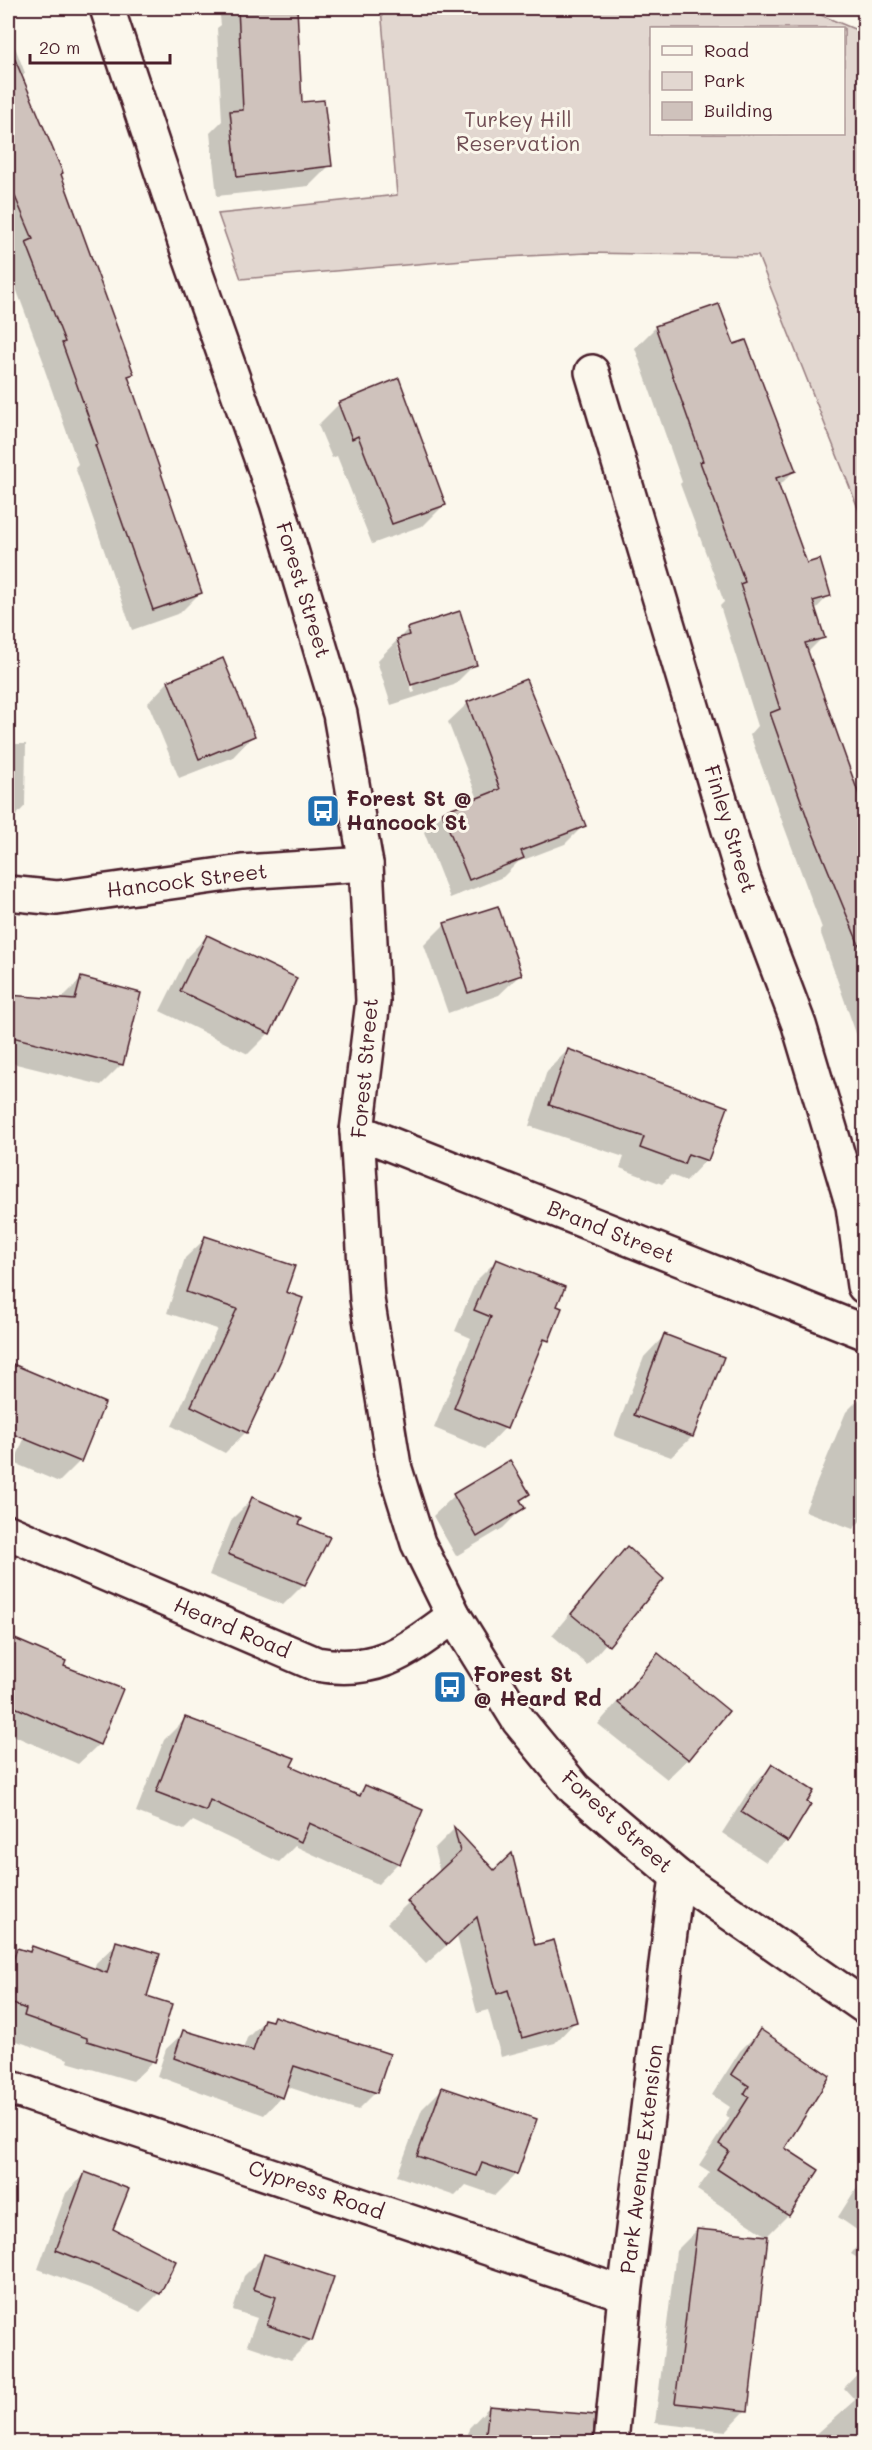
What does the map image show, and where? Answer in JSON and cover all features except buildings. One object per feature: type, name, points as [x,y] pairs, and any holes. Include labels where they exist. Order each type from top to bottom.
[{"type":"street","name":"Forest Street","points":[[107,8],[190,257],[277,503],[340,714],[366,864],[373,1001],[357,1131],[367,1299],[394,1466],[418,1543],[454,1617],[519,1721],[575,1789],[677,1876],[864,2006]]},
{"type":"street","name":"Finley Street","points":[[592,372],[743,877],[799,1025],[853,1206],[864,1286]]},
{"type":"street","name":"Hancock Street","points":[[8,893],[57,898],[242,872],[366,864]]},
{"type":"street","name":"Brand Street","points":[[357,1131],[864,1332]]},
{"type":"street","name":"Heard Road","points":[[8,1533],[316,1664],[343,1668],[385,1662],[454,1617]]},
{"type":"street","name":"Park Avenue Extension","points":[[611,2442],[625,2294],[677,1876]]},
{"type":"street","name":"Cypress Road","points":[[8,2087],[625,2294]]},
{"type":"green space","name":"Turkey Hill Reservation","points":[[381,8],[804,8],[864,33],[864,523],[758,256],[587,253],[487,258],[241,279],[218,214],[397,195]]},
{"type":"place","name":"Forest St @ Hancock St","points":[[323,811]]},
{"type":"place","name":"Forest St @ Heard Rd","points":[[450,1687]]}]
